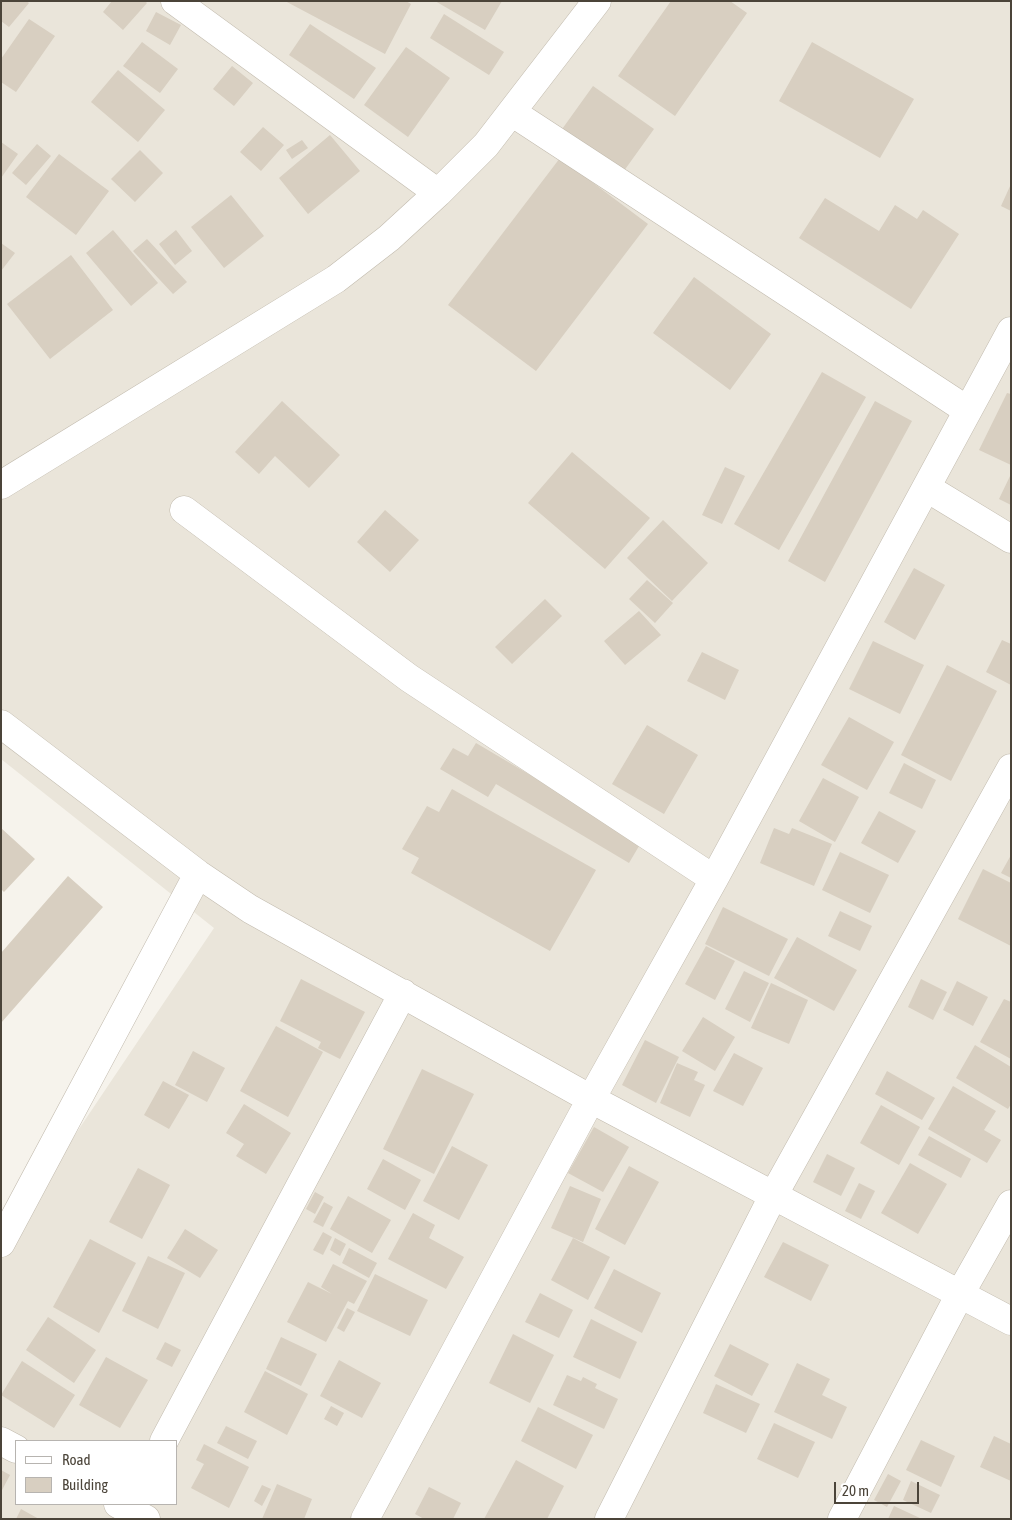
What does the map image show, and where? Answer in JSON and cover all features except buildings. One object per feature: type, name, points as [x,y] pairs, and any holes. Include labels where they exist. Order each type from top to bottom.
[{"type":"street","points":[[175,1],[438,193]]},
{"type":"street","points":[[1,485],[336,279],[389,238],[486,145],[513,113],[597,1]]},
{"type":"street","points":[[513,113],[967,410]]},
{"type":"street","points":[[366,1519],[591,1099],[714,879],[1011,331]]},
{"type":"street","points":[[927,488],[1011,539]]},
{"type":"street","points":[[184,510],[409,678],[714,879]]},
{"type":"street","points":[[1,724],[198,874],[250,909],[591,1099],[1011,1320]]},
{"type":"street","points":[[609,1519],[773,1196],[1011,768]]},
{"type":"street","points":[[1,1243],[198,874]]},
{"type":"street","points":[[165,1440],[403,993]]},
{"type":"street","points":[[842,1519],[960,1294],[1011,1204]]},
{"type":"street","points":[[1,1441],[15,1448]]},
{"type":"shaded area","points":[[1,1],[1011,1],[1011,1519],[1,1519],[1,1245],[214,928],[1,759]]}]
